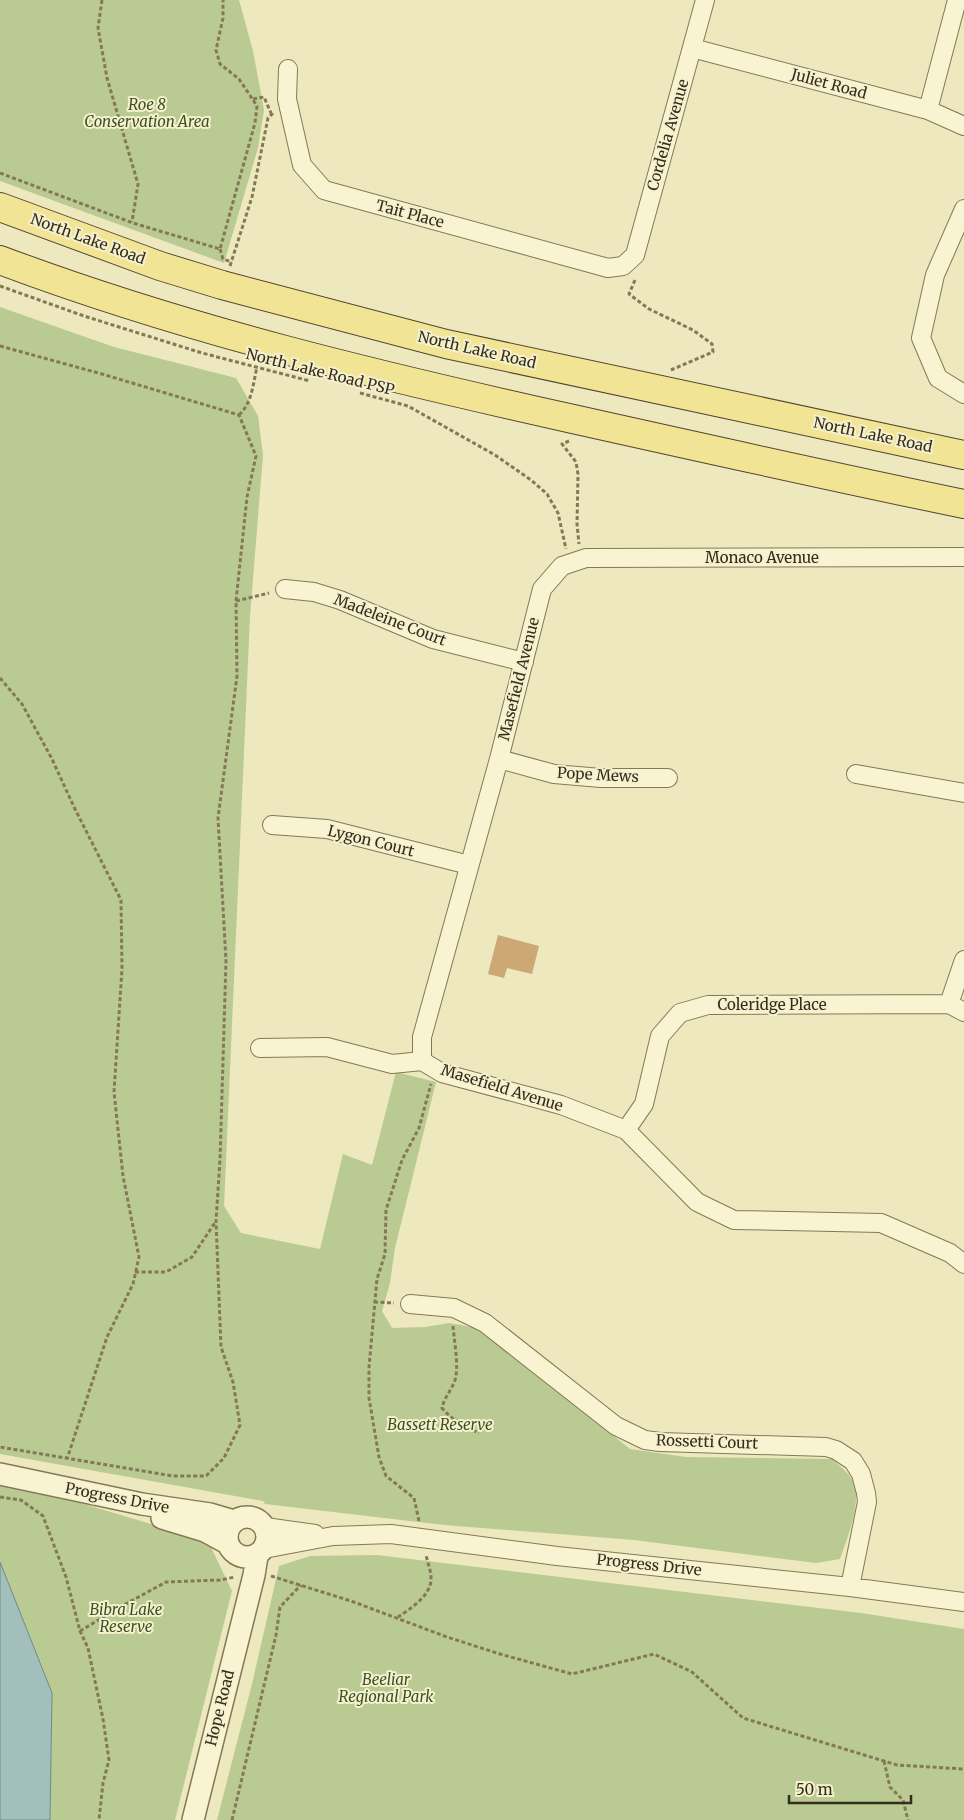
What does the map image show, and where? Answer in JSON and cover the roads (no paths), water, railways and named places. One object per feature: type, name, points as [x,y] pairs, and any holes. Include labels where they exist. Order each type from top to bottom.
[{"type":"main road","name":"North Lake Road","points":[[0,207],[178,271],[446,344],[964,454]]},
{"type":"main road","points":[[0,260],[222,333],[437,388],[964,504]]},
{"type":"street","name":"Cordelia Avenue","points":[[630,271],[705,0]]},
{"type":"street","points":[[928,110],[957,0]]},
{"type":"street","name":"Juliet Road","points":[[692,48],[928,110],[964,126]]},
{"type":"street","name":"Tait Place","points":[[288,69],[287,99],[302,165],[324,190],[608,268],[630,271]]},
{"type":"street","points":[[964,209],[935,275],[921,338],[938,378],[964,394]]},
{"type":"street","name":"Monaco Avenue","points":[[571,563],[964,557]]},
{"type":"street","name":"Masefield Avenue","points":[[571,563],[542,589],[499,759],[422,1037],[429,1065],[442,1073],[560,1105],[626,1130],[697,1202],[734,1220],[882,1223],[950,1253],[964,1264]]},
{"type":"street","name":"Madeleine Court","points":[[286,589],[314,592],[340,600],[433,639],[524,662]]},
{"type":"street","name":"Pope Mews","points":[[499,759],[554,774],[601,778],[668,778]]},
{"type":"street","points":[[856,774],[964,793]]},
{"type":"street","name":"Lygon Court","points":[[272,825],[327,829],[469,865]]},
{"type":"street","points":[[957,1008],[964,960]]},
{"type":"street","name":"Coleridge Place","points":[[626,1130],[644,1104],[660,1036],[680,1013],[708,1005],[957,1008]]},
{"type":"street","points":[[260,1048],[327,1047],[392,1064],[429,1065]]},
{"type":"street","name":"Rossetti Court","points":[[410,1304],[451,1308],[485,1323],[616,1426],[646,1440],[826,1447],[836,1450],[852,1461],[864,1482],[867,1502],[850,1587]]},
{"type":"street","name":"Progress Drive","points":[[0,1474],[142,1504],[210,1514],[234,1521]]},
{"type":"street","name":"Progress Drive","points":[[0,1486],[40,1496],[166,1518],[205,1531],[231,1549]]},
{"type":"street","points":[[231,1549],[247,1558],[258,1560],[268,1539],[265,1527],[257,1519],[245,1517],[234,1521],[227,1530],[231,1549],[248,1595]]},
{"type":"street","name":"Progress Drive","points":[[265,1527],[333,1536],[391,1534],[557,1556],[850,1587],[964,1602]]},
{"type":"street","name":"Progress Drive","points":[[258,1560],[333,1536]]},
{"type":"street","name":"Hope Road","points":[[193,1820],[258,1560]]},
{"type":"water","points":[[0,1562],[52,1693],[50,1820],[0,1820]]},
{"type":"park label","name":"Roe 8 Conservation Area","points":[[147,114]]},
{"type":"park label","name":"Bassett Reserve","points":[[440,1425]]},
{"type":"park label","name":"Bibra Lake Reserve","points":[[126,1618]]},
{"type":"park label","name":"Beeliar Regional Park","points":[[386,1688]]}]
